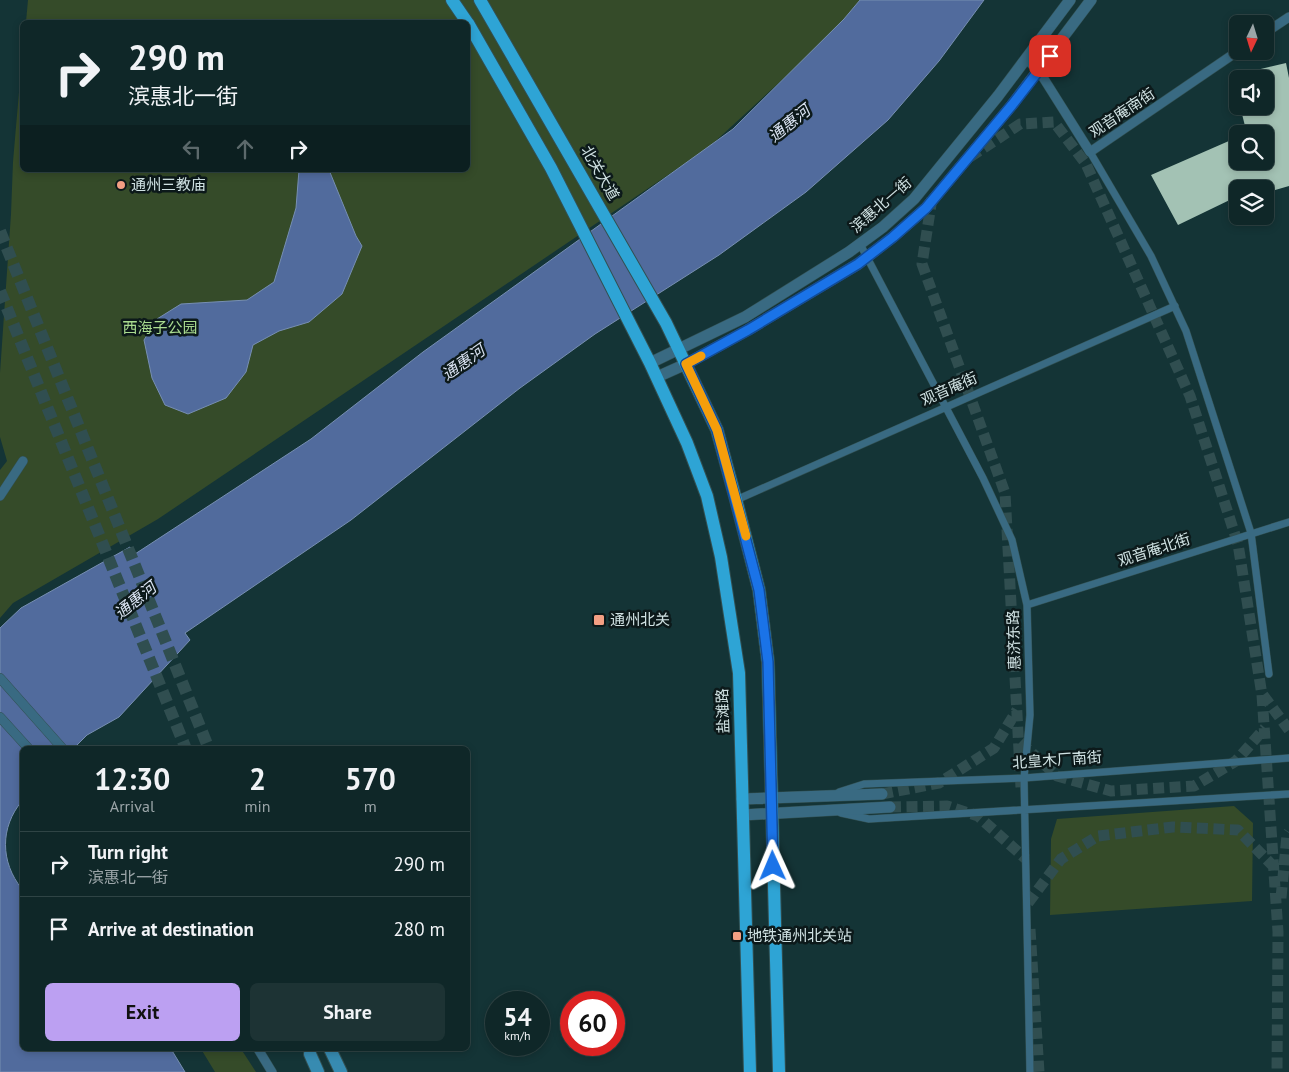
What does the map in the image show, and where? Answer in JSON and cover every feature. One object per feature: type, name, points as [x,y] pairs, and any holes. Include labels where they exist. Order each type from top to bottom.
[{"type":"main road","points":[[452,0],[466,20]]},
{"type":"main road","name":"北关大道","points":[[480,0],[666,322],[686,364]]},
{"type":"main road","points":[[470,26],[551,168],[650,363]]},
{"type":"main road","name":"盐滩路","points":[[650,363],[687,443],[707,496],[721,557],[739,673],[750,1072]]},
{"type":"main road","points":[[686,364],[717,430],[759,590],[766,643],[773,797],[779,1072]]},
{"type":"main road","points":[[331,1051],[341,1072]]},
{"type":"main road","points":[[310,1054],[318,1072]]},
{"type":"street","name":"滨惠北一街","points":[[650,363],[745,317],[860,244],[883,227],[914,200],[1027,60],[1070,0]]},
{"type":"street","name":"滨惠北一街","points":[[657,377],[686,364],[748,330],[867,257],[893,237],[926,208],[1012,105],[1091,0]]},
{"type":"street","points":[[1274,27],[1289,17]]},
{"type":"street","name":"观音庵南街","points":[[1027,60],[1039,70],[1090,152],[1229,57]]},
{"type":"street","points":[[1090,152],[1151,256],[1186,331],[1251,533],[1269,674]]},
{"type":"street","name":"惠济东路","points":[[860,244],[983,478],[1012,540],[1027,605],[1030,715],[1024,778],[1030,1072]]},
{"type":"street","name":"观音庵街","points":[[736,500],[1174,306]]},
{"type":"street","points":[[0,496],[24,461]]},
{"type":"street","name":"观音庵北街","points":[[1027,605],[1289,522]]},
{"type":"street","points":[[0,678],[61,746]]},
{"type":"street","points":[[0,717],[26,746]]},
{"type":"street","name":"北皇木厂南街","points":[[828,795],[864,784],[1024,778],[1289,758]]},
{"type":"street","name":"北皇木厂南街","points":[[742,799],[882,794]]},
{"type":"street","points":[[829,810],[869,819],[1289,794]]},
{"type":"street","points":[[743,815],[890,807]]},
{"type":"street","points":[[259,1051],[272,1072]]},
{"type":"green space","name":"西海子公园","points":[[28,0],[860,0],[832,34],[708,148],[158,519],[13,603],[0,618],[0,470],[7,461],[0,437],[0,373],[20,80],[20,172],[470,172],[470,20],[26,20]]},
{"type":"green space","points":[[1234,806],[1253,823],[1252,901],[1050,915],[1051,839],[1057,819]]},
{"type":"green space","points":[[202,1051],[242,1051],[256,1072],[215,1072]]},
{"type":"water","name":"通惠河","points":[[860,0],[984,0],[939,61],[888,120],[806,192],[719,255],[595,334],[520,388],[351,520],[185,633],[190,640],[119,717],[87,735],[76,746],[20,746],[20,804],[10,822],[6,845],[10,868],[20,886],[20,1051],[172,1051],[185,1072],[0,1072],[0,628],[21,608],[130,547],[135,554],[311,439],[423,352],[733,129],[844,19]]},
{"type":"water","points":[[299,172],[330,172],[356,236],[362,246],[342,294],[309,322],[279,331],[253,345],[246,372],[226,398],[188,414],[165,405],[152,378],[144,340],[157,319],[181,304],[247,300],[274,282],[296,208]]},
{"type":"building","points":[[1286,63],[1289,78],[1289,186],[1274,190],[1274,180],[1229,180],[1229,200],[1178,225],[1151,175],[1229,141],[1229,170],[1274,170],[1274,125],[1245,125],[1242,115],[1274,115],[1274,70],[1257,70]]},
{"type":"tunnel","points":[[970,157],[1020,124],[1054,122],[1086,164],[1190,396],[1238,544],[1262,695],[1278,932],[1277,1072]]},
{"type":"tunnel","points":[[932,198],[922,264],[1005,493],[1021,788]]},
{"type":"tunnel","points":[[0,231],[208,746]]},
{"type":"tunnel","points":[[0,291],[185,746]]},
{"type":"tunnel","points":[[1263,695],[1289,730]]},
{"type":"tunnel","points":[[882,794],[939,783],[994,748],[1017,710]]},
{"type":"tunnel","points":[[1020,742],[1057,776],[1111,791],[1194,786],[1236,761],[1265,728]]},
{"type":"tunnel","points":[[890,807],[947,806],[978,816],[1026,859]]},
{"type":"tunnel","points":[[1028,903],[1061,859],[1098,836],[1173,827],[1238,830],[1274,867]]},
{"type":"tunnel","points":[[1281,898],[1287,835],[1289,832]]},
{"type":"tunnel","points":[[1030,929],[1039,1072]]},
{"type":"slow traffic","points":[[701,356],[686,364],[717,430],[746,536]]},
{"type":"place","name":"通州三教庙","points":[[121,185]]},
{"type":"place","name":"通州北关","points":[[599,620]]},
{"type":"place","name":"地铁通州北关站","points":[[737,936]]},
{"type":"route","points":[[773,866],[773,797],[768,662],[759,590],[717,430],[686,364],[748,330],[858,264],[893,237],[926,208],[1012,105],[1050,56]]}]
